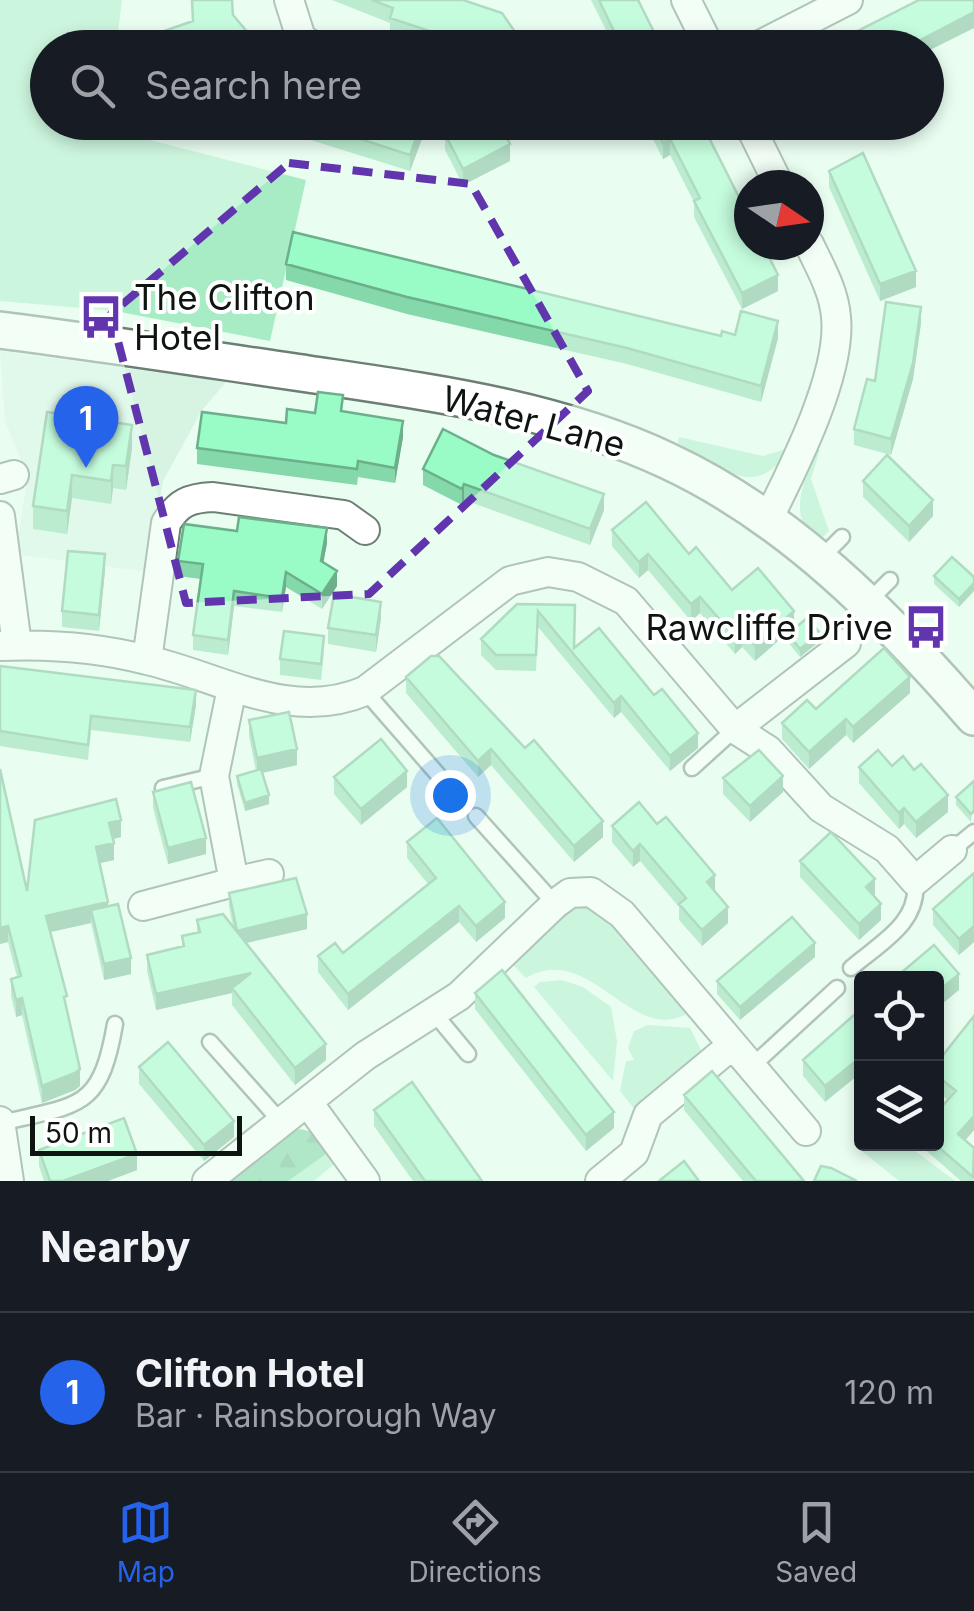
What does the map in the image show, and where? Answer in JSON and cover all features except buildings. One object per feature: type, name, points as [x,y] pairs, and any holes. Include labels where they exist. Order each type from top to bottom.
[{"type":"street","points":[[289,0],[297,30]]},
{"type":"street","points":[[686,0],[701,30]]},
{"type":"street","points":[[789,30],[848,0]]},
{"type":"street","points":[[757,140],[772,170]]},
{"type":"street","points":[[766,522],[800,456],[835,344],[832,295],[816,260]]},
{"type":"street","name":"Water Lane","points":[[0,330],[395,386],[506,408],[599,434],[666,460],[766,522],[831,549],[879,591],[974,716]]},
{"type":"street","points":[[147,660],[166,524],[175,508],[192,498],[212,497],[344,515],[365,529]]},
{"type":"street","points":[[0,516],[8,646],[147,660],[232,688],[314,705],[342,701],[365,691],[510,581],[548,572],[578,576],[626,601],[735,729],[768,750],[820,808],[886,850],[915,881],[963,841]]},
{"type":"street","points":[[735,729],[846,642]]},
{"type":"street","points":[[232,688],[214,776],[234,882]]},
{"type":"street","points":[[143,906],[269,874]]},
{"type":"street","points":[[207,1181],[365,1056],[459,996],[555,904],[580,892],[606,899],[806,1131]]},
{"type":"street","points":[[600,1181],[634,1153],[648,1115],[731,1046]]},
{"type":"street","points":[[309,1104],[365,1181]]},
{"type":"street","points":[[0,1122],[10,1181]]},
{"type":"lane","points":[[365,691],[454,793]]},
{"type":"lane","points":[[692,768],[735,729]]},
{"type":"lane","points":[[163,788],[214,776]]},
{"type":"lane","points":[[476,816],[555,904]]},
{"type":"lane","points":[[850,968],[912,915],[918,902],[915,881]]},
{"type":"lane","points":[[750,1068],[836,988]]},
{"type":"lane","points":[[434,1013],[468,1054]]},
{"type":"lane","points":[[0,1122],[76,1105],[93,1092],[107,1068],[115,1024]]},
{"type":"lane","points":[[210,1042],[283,1124]]},
{"type":"highlighted area","points":[[289,163],[471,184],[588,391],[369,594],[186,603],[111,314]]},
{"type":"shaded area","points":[[0,351],[226,382],[202,410],[163,481],[148,572],[15,554],[28,477],[5,421]]},
{"type":"green space","points":[[0,0],[122,0],[118,30],[30,30],[30,140],[150,140],[306,180],[270,341],[115,311],[0,301]]},
{"type":"green space","points":[[679,437],[763,456],[789,448],[777,465],[751,477],[722,470],[678,443]]},
{"type":"green space","points":[[817,450],[811,479],[829,531],[820,540],[809,532],[800,510],[803,486]]},
{"type":"green space","points":[[583,903],[604,912],[688,1013],[668,1020],[648,1017],[570,972],[549,970],[526,978],[510,962],[572,904]]},
{"type":"green space","points":[[562,980],[583,987],[611,1007],[617,1041],[613,1081],[534,987],[540,982]]},
{"type":"green space","points":[[648,1025],[690,1028],[701,1050],[636,1111],[620,1091],[626,1061],[634,1060],[628,1048],[634,1031]]},
{"type":"green space","points":[[300,1129],[312,1132],[338,1161],[314,1181],[230,1181]]},
{"type":"green space","points":[[288,1132],[312,1132],[330,1151],[288,1181],[230,1181]]},
{"type":"green space","points":[[862,1151],[915,1151],[955,1181],[899,1181]]},
{"type":"place","name":"The Clifton Hotel","points":[[101,317]]},
{"type":"place","name":"Clifton Hotel","points":[[86,468]]},
{"type":"place","name":"Rawcliffe Drive","points":[[926,627]]}]
